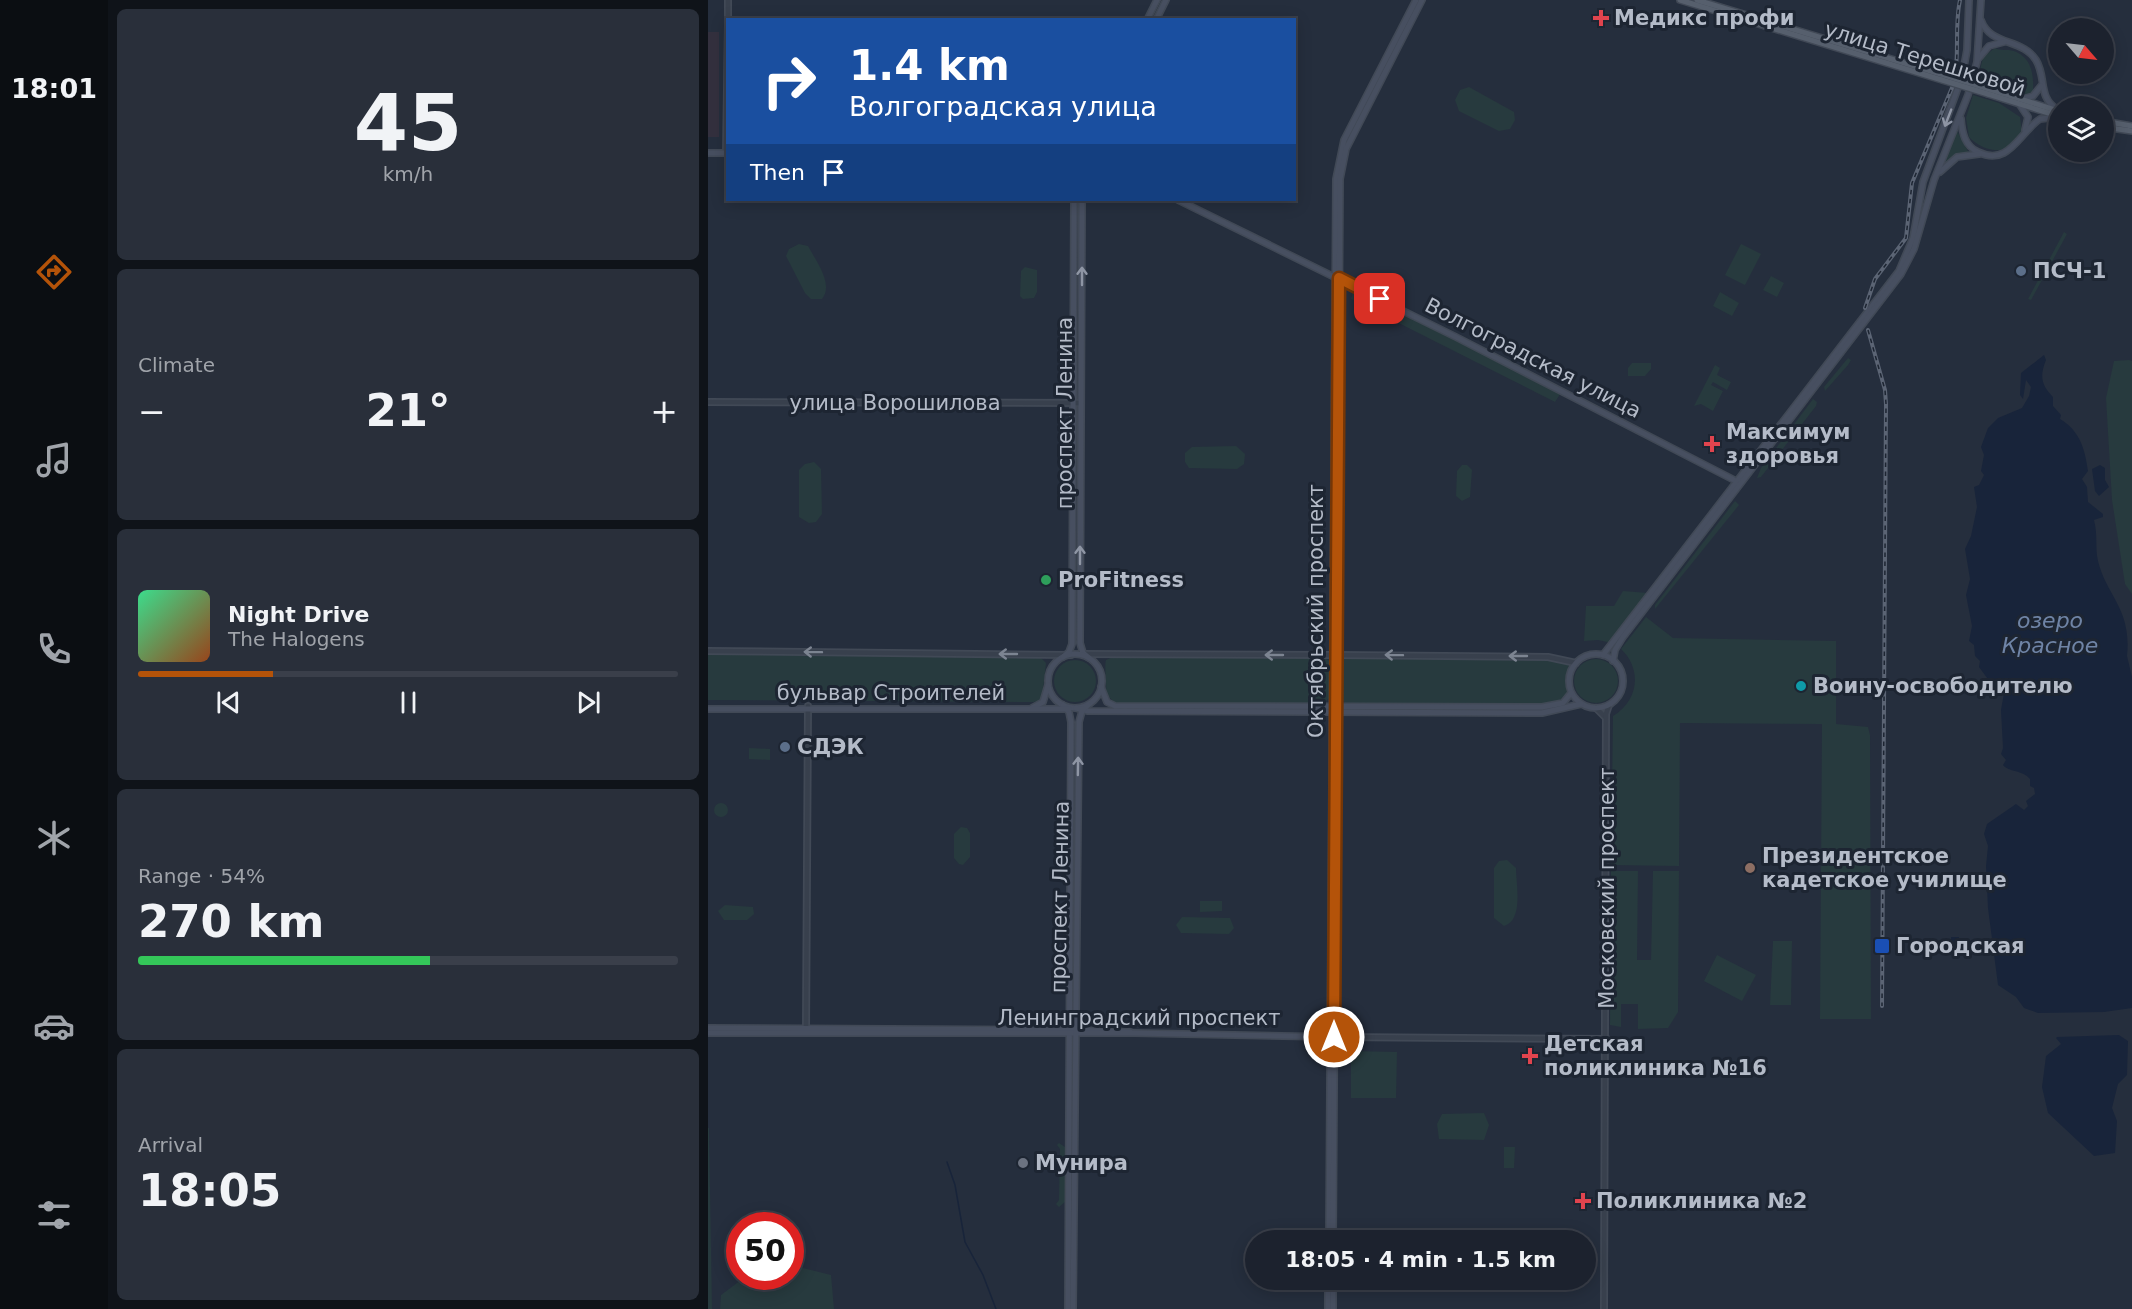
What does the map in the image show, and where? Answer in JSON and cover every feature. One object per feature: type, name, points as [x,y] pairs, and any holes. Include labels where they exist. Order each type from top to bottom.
[{"type":"main road","points":[[1148,18],[1157,0]]},
{"type":"main road","points":[[1157,18],[1166,0]]},
{"type":"main road","name":"Октябрьский проспект","points":[[1331,1230],[1336,179],[1341,147],[1416,0]]},
{"type":"main road","name":"Октябрьский проспект","points":[[1336,277],[1340,179],[1346,148],[1422,0]]},
{"type":"main road","name":"улица Терешковой","points":[[1680,0],[1943,78]]},
{"type":"main road","name":"улица Терешковой","points":[[1697,0],[1988,92],[2048,109]]},
{"type":"main road","points":[[1604,655],[1740,483],[1901,274],[1914,249],[1934,180],[1961,115],[1977,62],[1981,3],[1976,0],[1969,1],[1967,50],[1962,77],[1919,198],[1913,238],[1899,271],[1740,483],[1623,638],[1615,650],[1613,661]]},
{"type":"main road","points":[[1980,15],[1986,31],[2005,42],[2019,46],[2032,55],[2040,69],[2041,86],[2048,103]]},
{"type":"main road","points":[[1977,62],[1989,46],[2005,42]]},
{"type":"main road","points":[[2021,140],[2028,117],[2021,102],[2033,96],[2041,86]]},
{"type":"main road","name":"улица Терешковой","points":[[2021,102],[2048,113]]},
{"type":"main road","points":[[1961,115],[1966,141],[1981,153]]},
{"type":"main road","points":[[1934,180],[1953,159],[1981,153],[2005,154],[2040,119],[2048,118]]},
{"type":"main road","points":[[2114,124],[2132,126]]},
{"type":"main road","points":[[2114,129],[2132,131]]},
{"type":"main road","points":[[708,153],[726,153]]},
{"type":"main road","points":[[1919,198],[1922,205],[1928,203]]},
{"type":"main road","name":"проспект Ленина","points":[[1067,655],[1072,644],[1074,201]]},
{"type":"main road","name":"проспект Ленина","points":[[1082,201],[1080,643],[1084,656]]},
{"type":"main road","name":"Волгоградская улица","points":[[1180,201],[1336,277],[1740,483]]},
{"type":"main road","points":[[1591,654],[1604,655],[1613,661],[1621,672],[1623,686],[1617,699],[1609,705],[1596,708],[1581,704],[1571,693],[1569,678],[1576,663],[1591,654]]},
{"type":"main road","points":[[1083,710],[1095,699],[1101,687],[1100,670],[1084,656],[1067,655],[1052,666],[1048,685],[1054,698],[1063,705],[1072,708],[1088,705]]},
{"type":"main road","name":"бульвар Строителей","points":[[808,707],[1034,708],[1043,702],[1048,685]]},
{"type":"main road","name":"бульвар Строителей","points":[[1101,687],[1107,702],[1115,706],[1542,713],[1581,704]]},
{"type":"main road","name":"бульвар Строителей","points":[[708,707],[1334,710],[1551,706],[1566,702],[1571,693]]},
{"type":"main road","name":"проспект Ленина","points":[[1072,708],[1073,1309]]},
{"type":"main road","name":"проспект Ленина","points":[[1068,1309],[1079,722],[1083,710]]},
{"type":"main road","name":"Ленинградский проспект","points":[[708,1028],[1332,1036]]},
{"type":"main road","name":"Ленинградский проспект","points":[[708,1034],[806,1030]]},
{"type":"main road","points":[[1330,1290],[1330,1309]]},
{"type":"street","points":[[728,0],[728,18]]},
{"type":"street","name":"улица Ворошилова","points":[[708,402],[1081,403]]},
{"type":"street","name":"бульвар Строителей","points":[[708,651],[1067,655]]},
{"type":"street","points":[[1084,656],[1548,657],[1576,663]]},
{"type":"street","name":"Московский проспект","points":[[1604,1309],[1607,1039],[1606,720],[1609,705]]},
{"type":"street","points":[[806,1030],[808,707]]},
{"type":"street","points":[[1596,708],[1606,720]]},
{"type":"street","name":"Ленинградский проспект","points":[[1332,1036],[1607,1039]]},
{"type":"shaded area","points":[[708,32],[719,32],[719,137],[708,137]]},
{"type":"green space","points":[[1995,48],[2014,51],[2025,58],[2031,68],[2033,92],[2022,95],[1978,79],[1983,57]]},
{"type":"green space","points":[[1469,87],[1514,112],[1515,120],[1510,129],[1499,131],[1459,111],[1455,100],[1460,90]]},
{"type":"green space","points":[[1973,95],[1999,103],[2020,117],[2022,132],[2012,146],[1998,150],[1990,149],[1969,137],[1966,118]]},
{"type":"green space","points":[[1957,131],[1969,153],[1953,158],[1942,167]]},
{"type":"green space","points":[[2064,232],[2067,234],[2031,300],[2028,299]]},
{"type":"green space","points":[[799,244],[808,246],[823,272],[826,286],[822,299],[811,299],[805,293],[786,256],[789,249]]},
{"type":"green space","points":[[1741,244],[1761,254],[1745,285],[1725,275]]},
{"type":"green space","points":[[1025,267],[1037,270],[1037,292],[1034,298],[1023,299],[1020,296],[1021,271]]},
{"type":"green space","points":[[1771,276],[1784,283],[1777,297],[1763,290]]},
{"type":"green space","points":[[1354,289],[1562,391],[1555,402],[1351,299]]},
{"type":"green space","points":[[1720,292],[1739,303],[1732,316],[1713,306]]},
{"type":"green space","points":[[1848,358],[1851,360],[1848,365],[1825,391],[1824,387]]},
{"type":"green space","points":[[2114,361],[2132,361],[2132,594],[2125,584],[2112,500],[2106,398]]},
{"type":"green space","points":[[1632,363],[1651,363],[1651,369],[1645,376],[1628,376],[1628,368]]},
{"type":"green space","points":[[1715,365],[1720,368],[1717,375],[1731,382],[1727,390],[1713,382],[1711,385],[1723,391],[1713,411],[1701,404],[1694,406]]},
{"type":"green space","points":[[1813,399],[1817,402],[1816,406],[1761,477],[1757,478],[1761,468]]},
{"type":"green space","points":[[1236,446],[1245,454],[1244,464],[1237,469],[1189,468],[1185,462],[1185,453],[1192,447]]},
{"type":"green space","points":[[814,462],[821,469],[822,514],[816,522],[809,523],[799,517],[799,470],[805,464]]},
{"type":"green space","points":[[1462,465],[1467,465],[1472,470],[1470,497],[1462,501],[1456,496],[1457,471]]},
{"type":"green space","points":[[1735,501],[1739,505],[1655,609],[1655,605]]},
{"type":"green space","points":[[1623,591],[1648,593],[1612,643],[1598,640],[1584,641],[1586,606],[1614,606]]},
{"type":"green space","points":[[1646,617],[1673,638],[1836,641],[1836,724],[1868,727],[1870,735],[1871,1019],[1820,1019],[1822,724],[1680,723],[1679,866],[1611,865],[1613,716],[1628,702],[1635,685],[1633,666],[1621,649]]},
{"type":"green space","points":[[708,654],[1039,656],[1046,663],[1042,700],[1034,702],[708,700]]},
{"type":"green space","points":[[1113,657],[1326,658],[1330,662],[1330,697],[1323,704],[1115,703],[1106,694],[1106,660]]},
{"type":"green space","points":[[1345,658],[1549,659],[1569,665],[1566,677],[1568,694],[1562,701],[1548,704],[1345,703],[1340,696],[1340,662]]},
{"type":"green space","points":[[1596,659],[1611,666],[1618,681],[1611,696],[1596,703],[1581,696],[1574,681],[1581,666]]},
{"type":"green space","points":[[1075,660],[1083,661],[1090,666],[1095,673],[1095,689],[1090,696],[1083,701],[1075,702],[1067,701],[1060,696],[1055,689],[1054,681],[1055,673],[1060,666],[1067,661]]},
{"type":"green space","points":[[749,748],[770,749],[770,760],[749,759]]},
{"type":"green space","points":[[721,803],[726,805],[728,810],[726,815],[721,817],[716,815],[714,810],[716,805]]},
{"type":"green space","points":[[961,827],[967,828],[970,833],[970,857],[963,865],[954,858],[954,834]]},
{"type":"green space","points":[[1507,860],[1516,868],[1518,901],[1514,917],[1504,926],[1494,918],[1494,868],[1499,861]]},
{"type":"green space","points":[[1611,871],[1638,871],[1637,960],[1651,960],[1653,871],[1679,871],[1678,1012],[1668,1028],[1638,1029],[1638,1004],[1621,1004],[1621,1027],[1610,1025]]},
{"type":"green space","points":[[1200,901],[1222,901],[1222,911],[1200,912]]},
{"type":"green space","points":[[725,905],[753,907],[754,914],[747,920],[724,920],[718,911]]},
{"type":"green space","points":[[1182,917],[1230,918],[1234,928],[1229,934],[1181,933],[1176,925]]},
{"type":"green space","points":[[1773,941],[1792,941],[1791,1005],[1770,1005]]},
{"type":"green space","points":[[1717,955],[1756,975],[1742,1001],[1704,981]]},
{"type":"green space","points":[[1351,1051],[1397,1052],[1396,1098],[1351,1098]]},
{"type":"green space","points":[[1484,1113],[1489,1125],[1484,1140],[1439,1139],[1437,1124],[1442,1114]]},
{"type":"green space","points":[[709,1128],[712,1309],[708,1309]]},
{"type":"green space","points":[[1059,1143],[1065,1147],[1065,1202],[1059,1207],[1056,1204],[1059,1200],[1060,1149],[1057,1145]]},
{"type":"green space","points":[[1504,1147],[1515,1147],[1514,1168],[1504,1168]]},
{"type":"green space","points":[[804,1268],[831,1275],[834,1309],[720,1309],[721,1295],[728,1290],[804,1290]]},
{"type":"water","name":"озеро Красное","points":[[2044,355],[2046,360],[2042,376],[2044,385],[2053,397],[2053,406],[2061,415],[2060,419],[2072,429],[2080,441],[2088,471],[2082,479],[2087,487],[2088,502],[2103,514],[2103,517],[2094,520],[2097,556],[2102,573],[2126,626],[2127,656],[2132,677],[2132,1008],[2104,1012],[2038,1013],[2024,1008],[2016,997],[1998,985],[1988,908],[1986,866],[1988,846],[1984,834],[1987,824],[2016,804],[2024,810],[2028,806],[2026,801],[2035,794],[2027,776],[2003,765],[2006,760],[2001,754],[2003,748],[2001,710],[2004,693],[1993,686],[1979,667],[1980,661],[1975,656],[1974,645],[1969,641],[1972,626],[1966,595],[1970,579],[1965,549],[1971,536],[1977,507],[1974,487],[1979,485],[1984,475],[1981,471],[1984,455],[1981,447],[1988,428],[1998,418],[2022,408],[2031,387],[2026,380],[2023,399],[2020,395],[2021,373]]},
{"type":"water","points":[[2100,465],[2105,468],[2105,480],[2109,487],[2099,496],[2095,491],[2092,469]]},
{"type":"water","points":[[1951,937],[1959,937],[1959,954],[1951,954]]},
{"type":"water","points":[[2119,1035],[2128,1041],[2127,1075],[2118,1084],[2112,1108],[2117,1121],[2115,1153],[2094,1156],[2048,1113],[2042,1087],[2046,1056],[2061,1044],[2057,1037]]},
{"type":"waterway","points":[[947,1162],[955,1185],[965,1242],[983,1275],[996,1309]]},
{"type":"railway","points":[[1865,308],[1875,279],[1906,238],[1912,183],[1954,83],[1960,0]]},
{"type":"railway","points":[[1868,330],[1885,390],[1886,404],[1882,1006]]},
{"type":"place","name":"Медикс профи","points":[[1601,18]]},
{"type":"place","name":"ПСЧ-1","points":[[2021,271]]},
{"type":"place","name":"Максимум здоровья","points":[[1712,444]]},
{"type":"place","name":"ProFitness","points":[[1046,580]]},
{"type":"place","name":"Воину-освободителю","points":[[1801,686]]},
{"type":"place","name":"СДЭК","points":[[785,747]]},
{"type":"place","name":"Президентское кадетское училище","points":[[1750,868]]},
{"type":"place","name":"Городская","points":[[1882,946]]},
{"type":"place","name":"Детская поликлиника №16","points":[[1530,1056]]},
{"type":"place","name":"Мунира","points":[[1023,1163]]},
{"type":"place","name":"Поликлиника №2","points":[[1583,1201]]},
{"type":"route","points":[[1334,1037],[1339,278],[1380,299]]}]
